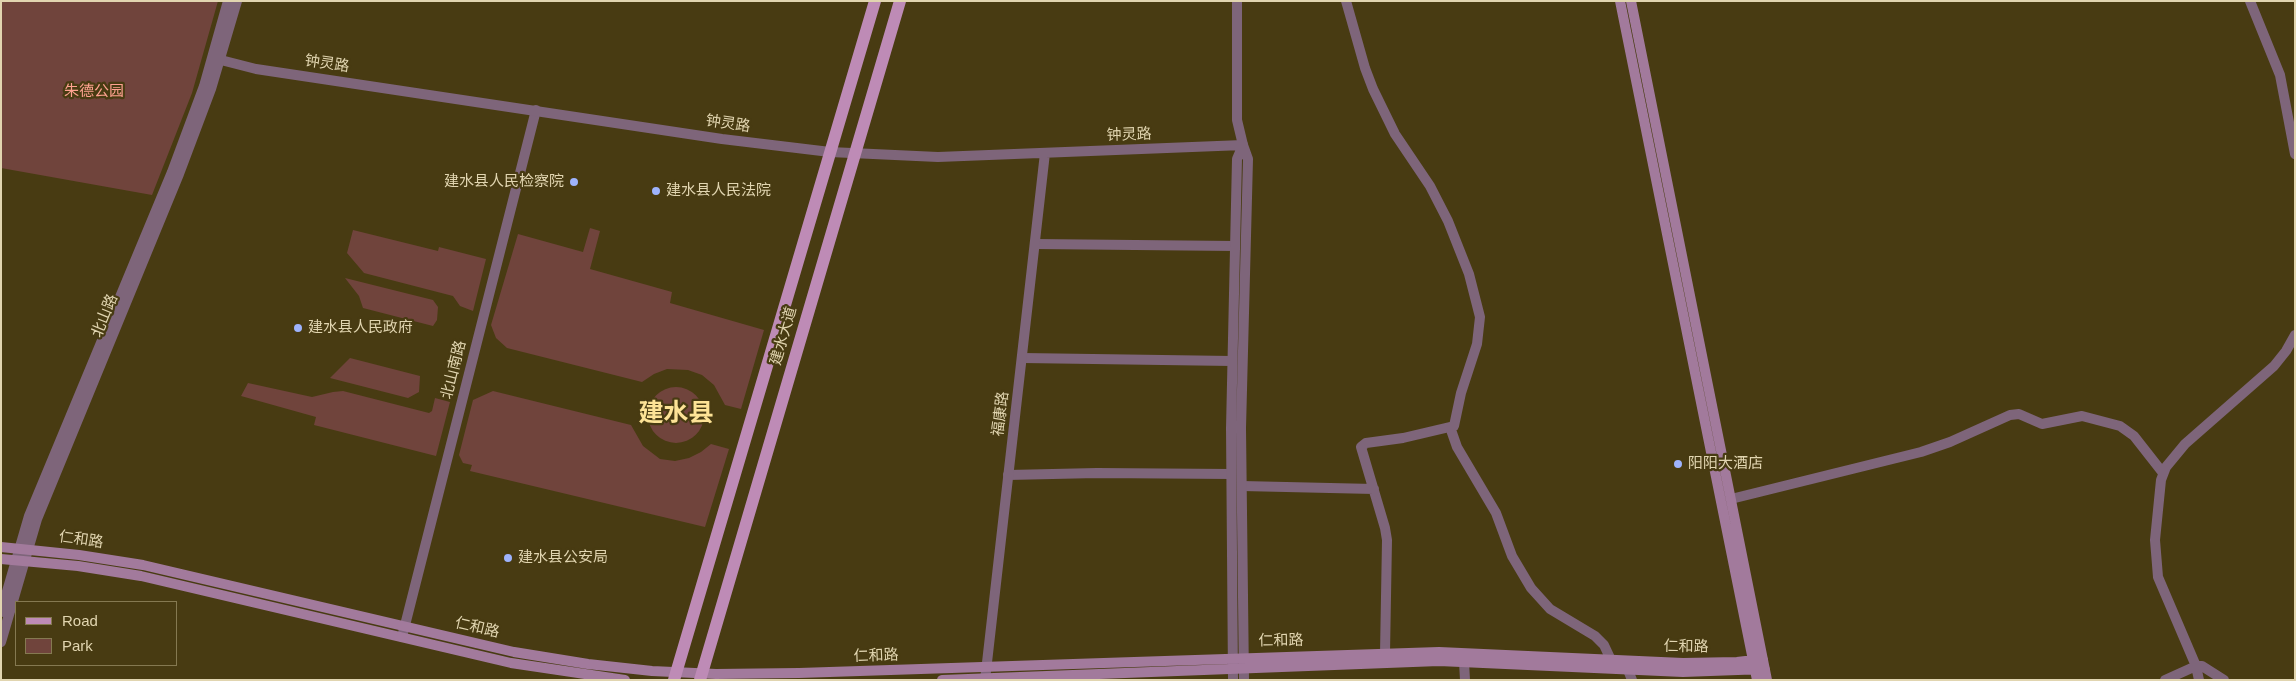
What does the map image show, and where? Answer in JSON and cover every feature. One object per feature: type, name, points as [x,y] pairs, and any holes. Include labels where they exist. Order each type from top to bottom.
[{"type":"main road","name":"建水大道","points":[[675,676],[875,1]]},
{"type":"main road","name":"建水大道","points":[[701,677],[900,1]]},
{"type":"main road","points":[[1620,1],[1630,24],[1731,499],[1759,668]]},
{"type":"main road","points":[[1631,1],[1630,24],[1759,668],[1767,680]]},
{"type":"main road","name":"仁和路","points":[[1,547],[79,555],[168,570],[498,648],[563,661],[675,676],[701,677],[986,667],[1238,663],[1464,662],[1630,675],[1759,668]]},
{"type":"main road","name":"仁和路","points":[[1,559],[78,566],[166,581],[511,663],[625,680]]},
{"type":"main road","name":"仁和路","points":[[942,680],[1077,677],[1385,653],[1478,652],[1759,668]]},
{"type":"street","name":"北山路","points":[[217,59],[228,1]]},
{"type":"street","name":"北山路","points":[[1,612],[24,549],[179,174],[237,1]]},
{"type":"street","points":[[1233,680],[1238,663],[1248,159],[1237,120],[1237,1]]},
{"type":"street","points":[[1346,1],[1373,89],[1395,134],[1430,186],[1448,221],[1463,254],[1480,318],[1480,329],[1454,426],[1403,438],[1364,444],[1361,447],[1387,540],[1385,653]]},
{"type":"street","points":[[2250,1],[2280,75],[2295,154]]},
{"type":"street","name":"钟灵路","points":[[217,59],[248,67],[722,139],[830,152],[938,156],[1243,145]]},
{"type":"street","name":"北山南路","points":[[402,637],[536,110]]},
{"type":"street","points":[[1243,145],[1237,159],[1231,474],[1238,663],[1244,680]]},
{"type":"street","name":"福康路","points":[[985,679],[1045,153]]},
{"type":"street","points":[[1035,244],[1235,246]]},
{"type":"street","points":[[2199,680],[2196,666],[2158,577],[2155,554],[2155,525],[2160,480],[2175,455],[2195,434],[2274,366],[2286,351],[2295,335]]},
{"type":"street","points":[[1022,358],[1232,361]]},
{"type":"street","points":[[1731,499],[1921,452],[1950,442],[2010,414],[2018,414],[2042,424],[2082,416],[2107,421],[2120,426],[2134,436],[2163,473]]},
{"type":"street","points":[[1450,427],[1458,447],[1496,513],[1512,556],[1531,588],[1550,609],[1595,636],[1604,645],[1611,660]]},
{"type":"street","points":[[1008,475],[1089,473],[1231,474]]},
{"type":"street","points":[[1242,486],[1374,489]]},
{"type":"street","name":"北山路","points":[[1,642],[20,560]]},
{"type":"street","points":[[1464,662],[1465,680]]},
{"type":"street","points":[[2165,680],[2196,666],[2202,666],[2224,680]]},
{"type":"green space","name":"朱德公园","points":[[1,1],[218,1],[192,93],[152,195],[1,168]]},
{"type":"green space","points":[[590,228],[600,231],[590,269],[672,292],[670,303],[764,330],[741,409],[725,405],[714,385],[702,375],[688,370],[667,369],[654,374],[642,382],[507,348],[496,338],[491,325],[518,234],[583,252]]},
{"type":"green space","points":[[353,230],[438,251],[439,247],[486,259],[473,311],[460,306],[453,296],[364,273],[347,253]]},
{"type":"green space","points":[[345,278],[433,300],[438,307],[437,320],[433,326],[363,308],[359,296]]},
{"type":"green space","points":[[350,358],[420,376],[419,392],[408,398],[330,378]]},
{"type":"green space","points":[[248,383],[312,397],[343,391],[429,413],[432,411],[435,398],[450,402],[436,456],[314,425],[316,417],[241,396]]},
{"type":"green space","points":[[670,387],[682,387],[696,395],[704,409],[702,426],[696,435],[682,443],[670,443],[660,438],[653,431],[648,421],[648,409],[653,399],[660,392]]},
{"type":"green space","points":[[493,391],[631,425],[643,446],[660,459],[675,461],[689,458],[711,444],[729,449],[705,527],[470,471],[472,465],[463,463],[459,455],[473,400]]},
{"type":"place","name":"建水县人民检察院","points":[[574,182]]},
{"type":"place","name":"建水县人民法院","points":[[656,191]]},
{"type":"place","name":"建水县人民政府","points":[[298,328]]},
{"type":"place","name":"阳阳大酒店","points":[[1678,464]]},
{"type":"place","name":"建水县公安局","points":[[508,558]]},
{"type":"district","name":"建水县","points":[[676,414]]}]
